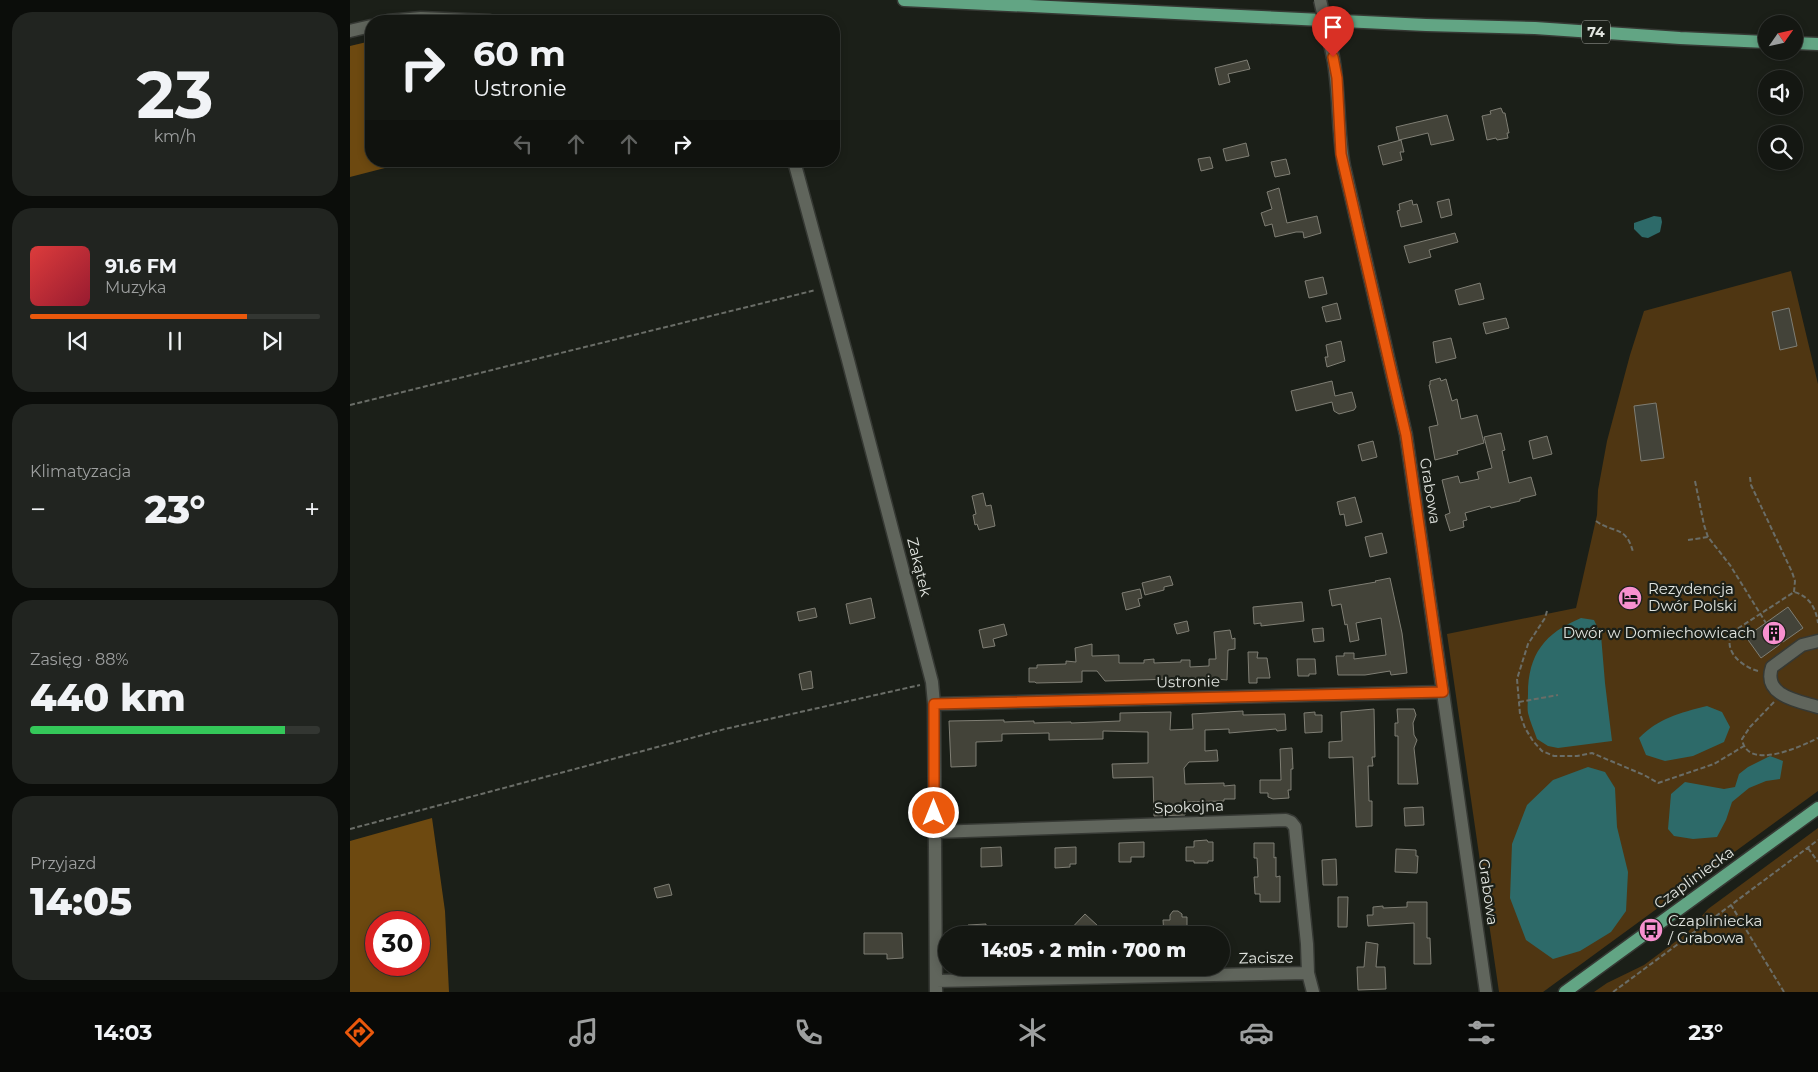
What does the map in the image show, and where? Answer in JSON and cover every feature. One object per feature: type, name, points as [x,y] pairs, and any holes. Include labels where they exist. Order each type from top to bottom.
[{"type":"main road","name":"74","points":[[904,0],[1535,28],[1758,42]]},
{"type":"main road","points":[[1803,43],[1818,44]]},
{"type":"main road","name":"Czapliniecka","points":[[1565,992],[1818,808]]},
{"type":"street","name":"Grabowa","points":[[1320,0],[1337,78],[1341,154],[1406,435],[1486,992]]},
{"type":"street","points":[[350,32],[365,28]]},
{"type":"street","name":"Zakątek","points":[[796,167],[829,287],[932,682],[934,704],[936,986]]},
{"type":"street","points":[[1818,641],[1802,645],[1772,667],[1770,673],[1772,686],[1781,695],[1818,707]]},
{"type":"street","name":"Ustronie","points":[[934,704],[1443,692]]},
{"type":"street","name":"Spokojna","points":[[934,832],[1286,820],[1295,827],[1307,944],[1308,973]]},
{"type":"street","name":"Zacisze","points":[[936,986],[1308,973],[1314,992]]},
{"type":"path","points":[[350,405],[829,287]]},
{"type":"path","points":[[1750,477],[1751,485],[1792,572],[1795,581],[1794,592]]},
{"type":"path","points":[[1695,481],[1708,537],[1730,565],[1766,623]]},
{"type":"path","points":[[1596,521],[1627,536],[1633,552]]},
{"type":"path","points":[[1688,540],[1708,537]]},
{"type":"path","points":[[1770,673],[1745,667],[1736,659],[1731,647],[1731,635],[1760,613],[1794,592]]},
{"type":"path","points":[[1794,592],[1806,598],[1813,606],[1818,623]]},
{"type":"path","points":[[1547,611],[1545,618],[1528,644],[1517,679],[1520,714],[1525,728],[1542,751],[1554,756],[1577,756],[1592,753],[1658,783],[1714,764],[1744,746]]},
{"type":"path","points":[[350,829],[725,730],[932,682]]},
{"type":"path","points":[[1519,702],[1558,695]]},
{"type":"path","points":[[1781,695],[1746,733],[1742,739],[1744,746],[1751,752],[1765,756],[1791,750],[1818,738]]},
{"type":"path","points":[[1613,992],[1818,840]]},
{"type":"path","points":[[1807,848],[1818,862]]},
{"type":"path","points":[[1731,905],[1783,992]]},
{"type":"shaded area","points":[[365,42],[365,167],[389,167],[350,177],[350,46]]},
{"type":"shaded area","name":"Rezydencja Dwór Polski","points":[[1791,271],[1818,384],[1818,791],[1543,992],[1499,992],[1447,634],[1576,608],[1597,515],[1598,490],[1607,441],[1644,311]]},
{"type":"shaded area","points":[[432,818],[445,911],[449,992],[350,992],[350,841]]},
{"type":"shaded area","points":[[1818,828],[1818,992],[1594,992],[1607,983],[1644,965],[1687,933],[1708,909]]},
{"type":"water","points":[[1654,216],[1661,217],[1660,232],[1648,238],[1642,237],[1634,229],[1634,223]]},
{"type":"water","points":[[1581,618],[1594,620],[1601,635],[1612,741],[1558,748],[1548,746],[1537,739],[1528,713],[1531,667],[1535,656],[1548,638],[1568,624]]},
{"type":"water","points":[[1707,706],[1722,712],[1730,727],[1724,742],[1693,756],[1665,761],[1646,755],[1639,738],[1647,731],[1670,717]]},
{"type":"water","points":[[1770,756],[1783,761],[1780,779],[1766,781],[1749,788],[1732,802],[1726,820],[1717,837],[1693,839],[1674,836],[1668,829],[1671,794],[1685,782],[1724,789],[1735,787],[1739,774],[1748,767]]},
{"type":"water","points":[[1588,767],[1605,772],[1615,788],[1617,827],[1628,872],[1626,911],[1611,932],[1580,951],[1553,959],[1526,940],[1510,898],[1512,844],[1527,805],[1553,780]]},
{"type":"building","points":[[1247,60],[1250,69],[1228,74],[1230,82],[1219,85],[1215,68]]},
{"type":"building","points":[[1501,108],[1503,113],[1505,113],[1509,133],[1507,133],[1508,138],[1487,140],[1482,116],[1491,114],[1490,111]]},
{"type":"building","points":[[1447,115],[1454,140],[1431,145],[1428,133],[1399,140],[1396,127]]},
{"type":"building","points":[[1401,140],[1404,152],[1400,152],[1402,160],[1383,165],[1378,146]]},
{"type":"building","points":[[1246,143],[1249,156],[1226,161],[1223,149]]},
{"type":"building","points":[[1210,157],[1213,168],[1201,171],[1198,159]]},
{"type":"building","points":[[1286,159],[1290,174],[1275,177],[1271,162]]},
{"type":"building","points":[[1279,188],[1287,223],[1317,216],[1321,233],[1304,238],[1303,232],[1275,237],[1272,224],[1265,226],[1261,213],[1272,209],[1267,192]]},
{"type":"building","points":[[1449,199],[1452,215],[1441,218],[1437,202]]},
{"type":"building","points":[[1412,200],[1413,205],[1417,204],[1422,222],[1401,227],[1397,211],[1400,210],[1399,204]]},
{"type":"building","points":[[1455,233],[1458,242],[1429,250],[1431,257],[1409,263],[1404,246]]},
{"type":"building","points":[[1323,277],[1327,294],[1309,298],[1305,281]]},
{"type":"building","points":[[1480,283],[1484,299],[1459,305],[1455,290]]},
{"type":"building","points":[[1337,303],[1341,319],[1326,322],[1322,307]]},
{"type":"building","points":[[1789,308],[1797,346],[1780,350],[1772,312]]},
{"type":"building","points":[[1506,318],[1509,328],[1486,334],[1483,323]]},
{"type":"building","points":[[1451,338],[1456,358],[1436,363],[1433,342]]},
{"type":"building","points":[[1341,341],[1345,361],[1327,367],[1325,357],[1328,357],[1326,345]]},
{"type":"building","points":[[1440,378],[1441,381],[1446,379],[1452,401],[1457,399],[1461,419],[1477,415],[1484,443],[1457,451],[1458,454],[1435,460],[1429,427],[1438,425],[1429,385],[1430,381]]},
{"type":"building","points":[[1332,381],[1335,396],[1352,392],[1356,407],[1354,410],[1339,414],[1334,411],[1332,402],[1296,411],[1291,391]]},
{"type":"building","points":[[1656,403],[1664,458],[1641,461],[1634,406]]},
{"type":"building","points":[[1501,433],[1505,450],[1502,451],[1509,483],[1531,477],[1536,495],[1520,499],[1520,501],[1491,508],[1490,506],[1465,513],[1467,520],[1463,521],[1464,527],[1450,531],[1445,515],[1450,513],[1442,480],[1458,476],[1460,483],[1479,479],[1477,472],[1492,468],[1484,437]]},
{"type":"building","points":[[1547,436],[1552,454],[1533,459],[1529,441]]},
{"type":"building","points":[[1373,441],[1377,457],[1362,461],[1358,445]]},
{"type":"building","points":[[983,493],[986,506],[991,505],[995,526],[979,530],[977,524],[975,525],[973,515],[976,514],[972,496]]},
{"type":"building","points":[[1355,497],[1362,522],[1346,526],[1344,514],[1340,515],[1337,502]]},
{"type":"building","points":[[1382,533],[1387,553],[1370,557],[1365,537]]},
{"type":"building","points":[[1170,576],[1173,585],[1164,587],[1164,590],[1145,595],[1142,583]]},
{"type":"building","points":[[1390,578],[1402,633],[1407,673],[1391,675],[1390,671],[1365,675],[1338,675],[1336,656],[1344,656],[1344,653],[1354,653],[1354,659],[1386,655],[1381,618],[1356,623],[1359,640],[1350,642],[1341,604],[1332,606],[1329,590]]},
{"type":"building","points":[[1140,589],[1142,598],[1138,599],[1140,606],[1126,610],[1122,593]]},
{"type":"building","points":[[871,598],[875,618],[850,624],[846,604]]},
{"type":"building","points":[[1302,602],[1304,621],[1261,626],[1261,623],[1254,624],[1253,607]]},
{"type":"building","name":"Dwór w Domiechowicach","points":[[1788,607],[1803,628],[1783,642],[1781,641],[1779,645],[1761,658],[1746,637]]},
{"type":"building","points":[[815,608],[817,617],[799,621],[797,612]]},
{"type":"building","points":[[1187,621],[1189,631],[1177,634],[1174,624]]},
{"type":"building","points":[[1004,624],[1007,635],[993,639],[995,646],[983,648],[979,630]]},
{"type":"building","points":[[1323,628],[1324,641],[1314,642],[1312,629]]},
{"type":"building","points":[[1230,630],[1232,639],[1235,638],[1235,649],[1228,650],[1227,680],[1207,678],[1105,681],[1097,671],[1082,671],[1082,682],[1029,682],[1029,668],[1037,668],[1037,665],[1066,664],[1066,661],[1076,662],[1075,648],[1092,644],[1092,656],[1119,655],[1119,663],[1144,663],[1144,660],[1154,659],[1154,663],[1190,660],[1190,667],[1209,666],[1209,659],[1216,659],[1214,632]]},
{"type":"building","points":[[1248,652],[1258,652],[1257,658],[1267,658],[1270,678],[1257,678],[1257,683],[1249,683]]},
{"type":"building","points":[[1297,659],[1315,659],[1316,674],[1298,676]]},
{"type":"building","points":[[811,671],[813,688],[802,690],[799,674]]},
{"type":"building","points":[[1374,709],[1375,757],[1372,757],[1373,766],[1368,766],[1369,801],[1372,801],[1372,826],[1356,827],[1353,757],[1329,758],[1329,742],[1342,741],[1341,712]]},
{"type":"building","points":[[1397,709],[1414,709],[1416,715],[1413,723],[1414,735],[1417,740],[1414,748],[1418,784],[1398,784],[1398,736],[1395,736],[1395,723],[1398,723]]},
{"type":"building","points":[[1243,711],[1243,715],[1285,714],[1286,730],[1277,731],[1276,729],[1229,733],[1229,729],[1205,730],[1205,751],[1217,750],[1218,761],[1189,762],[1184,768],[1185,784],[1224,783],[1224,786],[1235,785],[1235,799],[1185,802],[1185,815],[1154,816],[1153,777],[1113,778],[1112,764],[1148,763],[1148,732],[1103,731],[1103,739],[1049,740],[1049,733],[1002,734],[1002,741],[976,742],[976,766],[951,767],[949,721],[1004,720],[1004,722],[1071,723],[1120,721],[1120,713],[1171,712],[1170,730],[1193,729],[1192,714]]},
{"type":"building","points":[[1315,712],[1315,715],[1322,715],[1322,732],[1305,733],[1304,713]]},
{"type":"building","points":[[1292,748],[1293,769],[1291,769],[1291,790],[1288,790],[1289,798],[1273,799],[1268,797],[1268,793],[1260,793],[1260,780],[1281,780],[1280,749]]},
{"type":"building","points":[[1423,807],[1424,825],[1405,826],[1404,808]]},
{"type":"building","points":[[1207,840],[1208,842],[1213,842],[1213,861],[1194,863],[1194,861],[1186,861],[1186,847],[1194,847],[1194,841]]},
{"type":"building","points":[[1144,842],[1144,857],[1131,857],[1131,862],[1119,862],[1119,843]]},
{"type":"building","points":[[1254,843],[1274,843],[1276,877],[1280,876],[1280,902],[1260,902],[1260,894],[1255,894],[1254,877],[1258,877],[1257,858],[1254,858]]},
{"type":"building","points":[[1001,847],[1002,866],[981,867],[981,848]]},
{"type":"building","points":[[1076,847],[1076,864],[1070,864],[1070,867],[1055,868],[1055,848]]},
{"type":"building","points":[[1396,849],[1416,850],[1416,856],[1418,856],[1417,873],[1395,872]]},
{"type":"building","points":[[1336,859],[1337,885],[1323,885],[1322,860]]},
{"type":"building","points":[[669,884],[672,895],[657,898],[654,888]]},
{"type":"building","points":[[1338,897],[1348,897],[1347,927],[1338,927]]},
{"type":"building","points":[[1407,902],[1427,902],[1427,938],[1430,938],[1431,964],[1414,964],[1414,923],[1368,926],[1367,915],[1373,915],[1373,907],[1407,907]]},
{"type":"building","points":[[1173,911],[1178,911],[1182,914],[1182,917],[1187,917],[1187,926],[1163,926],[1163,920],[1170,920],[1170,915]]},
{"type":"building","points":[[1085,914],[1098,926],[1074,926]]},
{"type":"building","points":[[986,924],[986,926],[968,926]]},
{"type":"building","points":[[864,933],[902,933],[903,958],[887,959],[887,954],[864,954]]},
{"type":"building","points":[[1366,942],[1378,944],[1376,967],[1385,967],[1386,989],[1358,990],[1357,967],[1364,967]]},
{"type":"place","name":"Rezydencja Dwór Polski","points":[[1630,598]]},
{"type":"place","name":"Dwór w Domiechowicach","points":[[1774,633]]},
{"type":"place","name":"Czapliniecka / Grabowa","points":[[1651,930]]},
{"type":"route","points":[[934,813],[934,704],[1443,692],[1406,435],[1341,154],[1337,78],[1333,57]]}]
